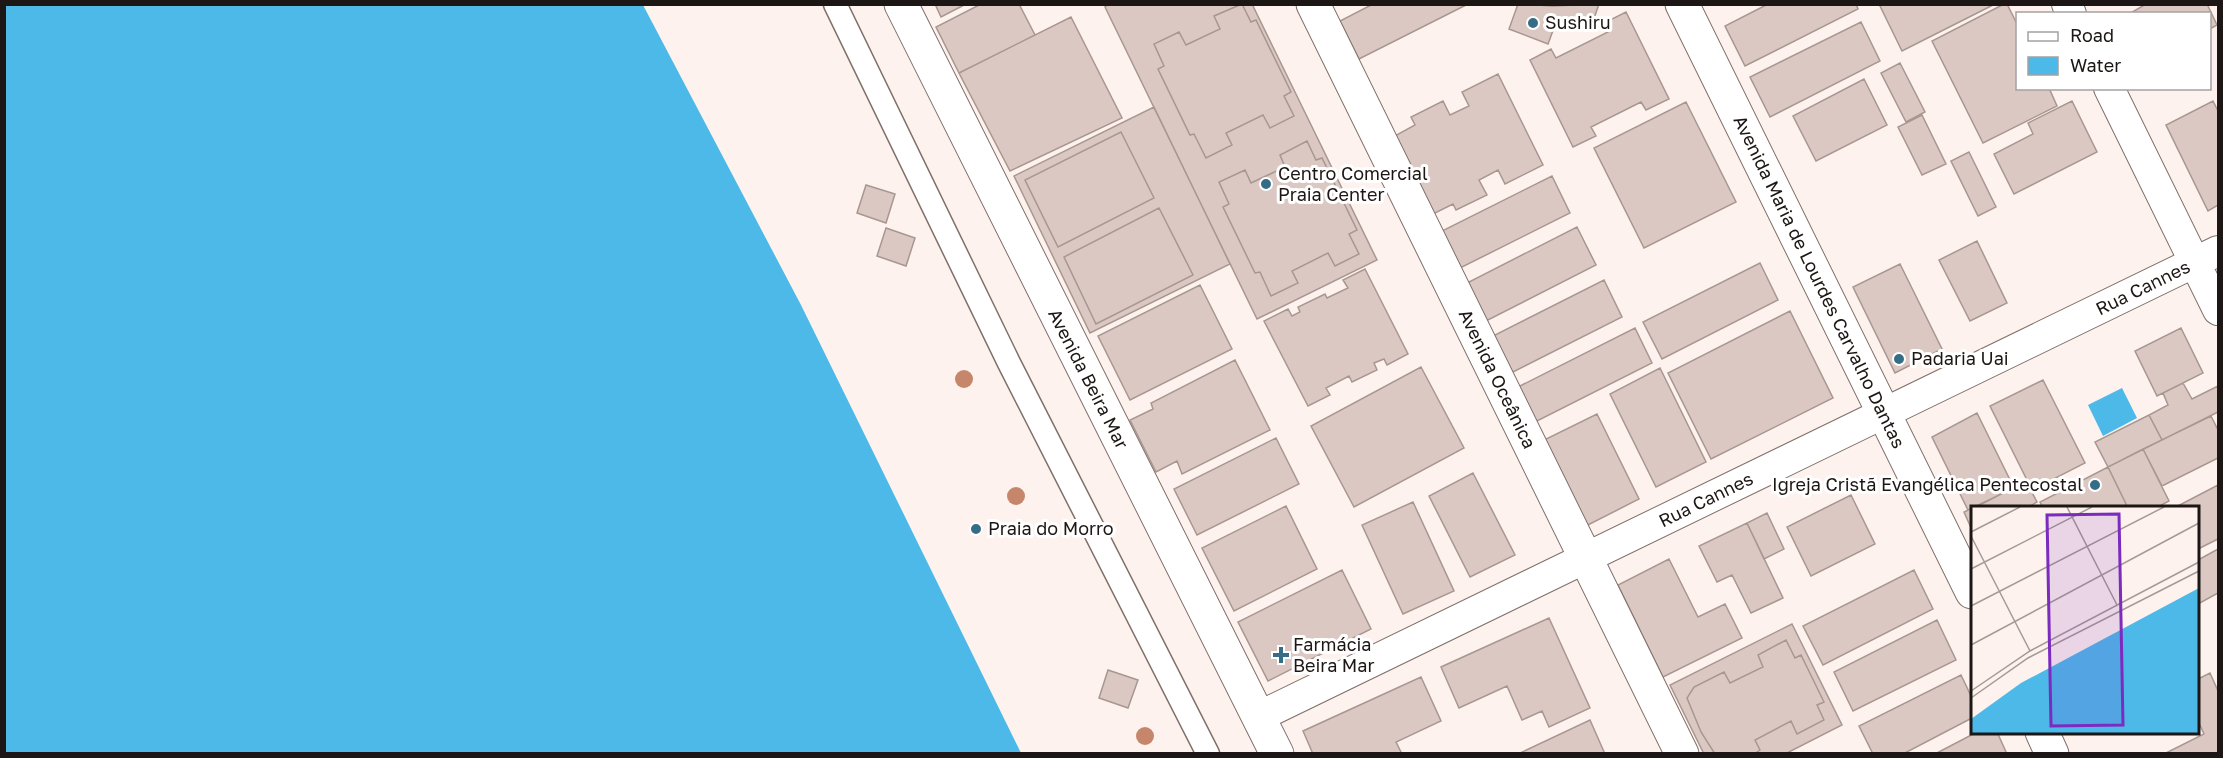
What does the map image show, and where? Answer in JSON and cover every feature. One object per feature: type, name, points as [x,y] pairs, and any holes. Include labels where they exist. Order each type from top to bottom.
[{"type":"street","points":[[835,4],[1009,363],[1208,753]]},
{"type":"street","name":"Avenida Beira Mar","points":[[901,4],[1277,753]]},
{"type":"street","name":"Avenida Oceânica","points":[[1313,4],[1682,753]]},
{"type":"street","name":"Avenida Maria de Lourdes Carvalho Dantas","points":[[1682,4],[1971,590]]},
{"type":"street","points":[[2110,90],[2207,257],[2218,310]]},
{"type":"street","name":"Rua Cannes","points":[[1258,717],[2207,257]]},
{"type":"street","points":[[2043,734],[2052,753]]},
{"type":"water","points":[[4,5],[643,5],[801,305],[1021,753],[5,753]]},
{"type":"water","points":[[2122,388],[2137,418],[2103,436],[2088,405]]},
{"type":"building","points":[[935,4],[966,4],[941,17]]},
{"type":"building","points":[[981,4],[1019,4],[1035,35],[959,73],[936,27]]},
{"type":"building","name":"Centro Comercial Praia Center","points":[[1109,4],[1252,4],[1377,260],[1257,319],[1105,7]]},
{"type":"building","points":[[1242,4],[1251,22],[1256,20],[1291,92],[1284,96],[1294,116],[1270,128],[1263,115],[1226,133],[1232,145],[1206,158],[1194,134],[1190,135],[1158,69],[1164,66],[1154,44],[1179,32],[1186,45],[1220,29],[1214,16]]},
{"type":"building","points":[[1373,4],[1468,4],[1359,59],[1340,21]]},
{"type":"building","name":"Sushiru","points":[[1518,4],[1553,6],[1599,4],[1590,30],[1558,17],[1548,44],[1509,29]]},
{"type":"building","points":[[1768,4],[1856,4],[1858,9],[1745,66],[1725,26]]},
{"type":"building","points":[[1879,4],[1995,4],[1902,51]]},
{"type":"building","points":[[2007,4],[2016,22],[2016,90],[2050,90],[2057,106],[1983,143],[1932,41]]},
{"type":"building","points":[[2146,4],[2207,4],[2211,12],[2132,12]]},
{"type":"building","points":[[1626,12],[1669,99],[1646,110],[1641,102],[1591,127],[1596,136],[1573,147],[1530,60],[1551,49],[1556,58],[1608,32],[1604,23]]},
{"type":"building","points":[[2211,12],[2217,25],[2211,28]]},
{"type":"building","points":[[1071,17],[1122,118],[1010,171],[959,73]]},
{"type":"building","points":[[1861,22],[1880,61],[1770,117],[1750,77]]},
{"type":"building","points":[[1900,63],[1925,112],[1906,122],[1881,73]]},
{"type":"building","points":[[1498,74],[1543,165],[1505,184],[1498,170],[1479,180],[1487,195],[1456,210],[1453,204],[1431,215],[1393,137],[1415,125],[1411,117],[1443,101],[1450,115],[1469,106],[1462,92]]},
{"type":"building","points":[[1864,79],[1887,125],[1816,161],[1793,116]]},
{"type":"building","points":[[2072,101],[2097,152],[2014,194],[1994,154],[2033,134],[2028,123]]},
{"type":"building","points":[[2213,101],[2218,111],[2218,205],[2208,211],[2166,125]]},
{"type":"building","points":[[1686,102],[1736,202],[1644,248],[1594,148]]},
{"type":"building","points":[[1154,107],[1230,264],[1090,333],[1014,176]]},
{"type":"building","points":[[1922,115],[1946,164],[1922,175],[1898,127]]},
{"type":"building","points":[[1121,132],[1154,198],[1058,247],[1025,180]]},
{"type":"building","points":[[1307,141],[1316,160],[1322,158],[1357,230],[1349,234],[1359,254],[1335,266],[1328,253],[1292,271],[1298,283],[1271,296],[1260,272],[1255,273],[1223,207],[1229,204],[1219,182],[1245,170],[1251,183],[1285,167],[1280,155]]},
{"type":"building","points":[[1969,152],[1996,207],[1978,216],[1951,161]]},
{"type":"building","points":[[1552,176],[1570,213],[1456,270],[1438,233]]},
{"type":"building","points":[[866,185],[895,194],[886,223],[857,213]]},
{"type":"building","points":[[1159,208],[1193,275],[1096,324],[1064,257]]},
{"type":"building","points":[[1577,227],[1596,265],[1484,322],[1465,284]]},
{"type":"building","points":[[886,228],[915,238],[906,266],[877,256]]},
{"type":"building","points":[[1977,241],[2007,303],[1970,321],[1939,260]]},
{"type":"building","points":[[1760,263],[1778,300],[1662,359],[1643,322]]},
{"type":"building","points":[[1900,264],[1942,349],[1895,373],[1853,287]]},
{"type":"building","points":[[1365,269],[1408,354],[1387,365],[1384,359],[1374,363],[1377,370],[1352,382],[1349,376],[1326,388],[1330,395],[1308,406],[1264,321],[1288,309],[1292,316],[1300,312],[1298,307],[1325,294],[1327,298],[1348,288],[1343,280]]},
{"type":"building","points":[[1604,280],[1622,317],[1509,374],[1491,337]]},
{"type":"building","points":[[1200,285],[1232,349],[1130,400],[1098,336]]},
{"type":"building","points":[[1790,311],[1833,398],[1711,459],[1668,373]]},
{"type":"building","points":[[1635,328],[1652,363],[1533,423],[1516,388]]},
{"type":"building","points":[[2181,328],[2203,373],[2157,396],[2135,351]]},
{"type":"building","points":[[1235,360],[1270,430],[1182,474],[1177,461],[1156,472],[1130,420],[1153,409],[1151,403]]},
{"type":"building","points":[[1421,367],[1464,448],[1354,507],[1311,426]]},
{"type":"building","points":[[1660,368],[1706,462],[1656,487],[1610,394]]},
{"type":"building","points":[[2043,380],[2085,463],[2032,490],[1990,406]]},
{"type":"building","points":[[2183,383],[2192,399],[2218,386],[2218,412],[2162,440],[2149,415],[2168,405],[2163,393]]},
{"type":"building","points":[[1977,413],[2014,488],[1976,506],[1971,506],[1968,510],[1932,437]]},
{"type":"building","points":[[1597,414],[1639,499],[1584,527],[1542,441]]},
{"type":"building","points":[[2149,415],[2162,440],[2108,467],[2095,442]]},
{"type":"building","points":[[2211,416],[2218,430],[2218,458],[2162,486],[2143,449]]},
{"type":"building","points":[[1276,438],[1299,484],[1197,535],[1174,489]]},
{"type":"building","points":[[2143,449],[2169,501],[2160,506],[2127,506],[2108,467]]},
{"type":"building","name":"Igreja Cristã Evangélica Pentecostal","points":[[2108,467],[2127,506],[2042,506],[2040,502]]},
{"type":"building","points":[[1473,473],[1515,555],[1470,577],[1429,496]]},
{"type":"building","points":[[2026,481],[2037,502],[2030,506],[1978,506]]},
{"type":"building","points":[[2218,485],[2218,539],[2199,548],[2199,506],[2178,506]]},
{"type":"building","points":[[1851,495],[1875,544],[1811,576],[1787,527]]},
{"type":"building","points":[[1413,502],[1454,591],[1403,614],[1362,525]]},
{"type":"building","points":[[1286,506],[1317,569],[1234,611],[1202,548]]},
{"type":"building","points":[[1971,508],[1971,528],[1964,512]]},
{"type":"building","points":[[1767,513],[1784,549],[1764,559],[1747,523]]},
{"type":"building","points":[[1747,523],[1783,598],[1751,613],[1732,575],[1717,582],[1699,546]]},
{"type":"building","points":[[2218,549],[2218,593],[2199,603],[2199,559]]},
{"type":"building","points":[[1669,559],[1698,617],[1725,604],[1742,638],[1663,677],[1618,585]]},
{"type":"building","points":[[1342,570],[1371,629],[1268,681],[1238,622]]},
{"type":"building","points":[[1914,570],[1933,609],[1823,665],[1803,626]]},
{"type":"building","points":[[1549,618],[1590,708],[1549,727],[1542,711],[1522,720],[1507,686],[1459,708],[1441,667]]},
{"type":"building","points":[[1937,620],[1956,660],[1853,711],[1834,672]]},
{"type":"building","points":[[1792,624],[1842,725],[1785,754],[1704,754],[1670,685]]},
{"type":"building","points":[[1786,640],[1795,658],[1801,655],[1824,702],[1817,705],[1824,720],[1797,734],[1791,721],[1755,740],[1760,750],[1754,754],[1715,754],[1701,732],[1687,698],[1694,687],[1724,672],[1730,683],[1763,667],[1758,655]]},
{"type":"building","points":[[1108,670],[1138,680],[1128,708],[1099,698]]},
{"type":"building","points":[[2210,673],[2218,691],[2218,754],[2164,754],[2204,734],[2199,723],[2199,678]]},
{"type":"building","points":[[1961,675],[1971,696],[1971,719],[1903,754],[1873,754],[1859,726]]},
{"type":"building","points":[[1421,677],[1441,721],[1396,742],[1402,754],[1313,754],[1303,731]]},
{"type":"building","points":[[1590,720],[1605,754],[1518,754]]},
{"type":"building","points":[[1973,734],[1998,734],[2007,754],[1935,754]]},
{"type":"place","name":"Sushiru","points":[[1533,23]]},
{"type":"place","name":"Centro Comercial Praia Center","points":[[1266,184]]},
{"type":"place","name":"Padaria Uai","points":[[1899,359]]},
{"type":"place","name":"Igreja Cristã Evangélica Pentecostal","points":[[2095,485]]},
{"type":"place","name":"Praia do Morro","points":[[976,529]]},
{"type":"place","name":"Farmácia Beira Mar","points":[[1281,655]]}]
